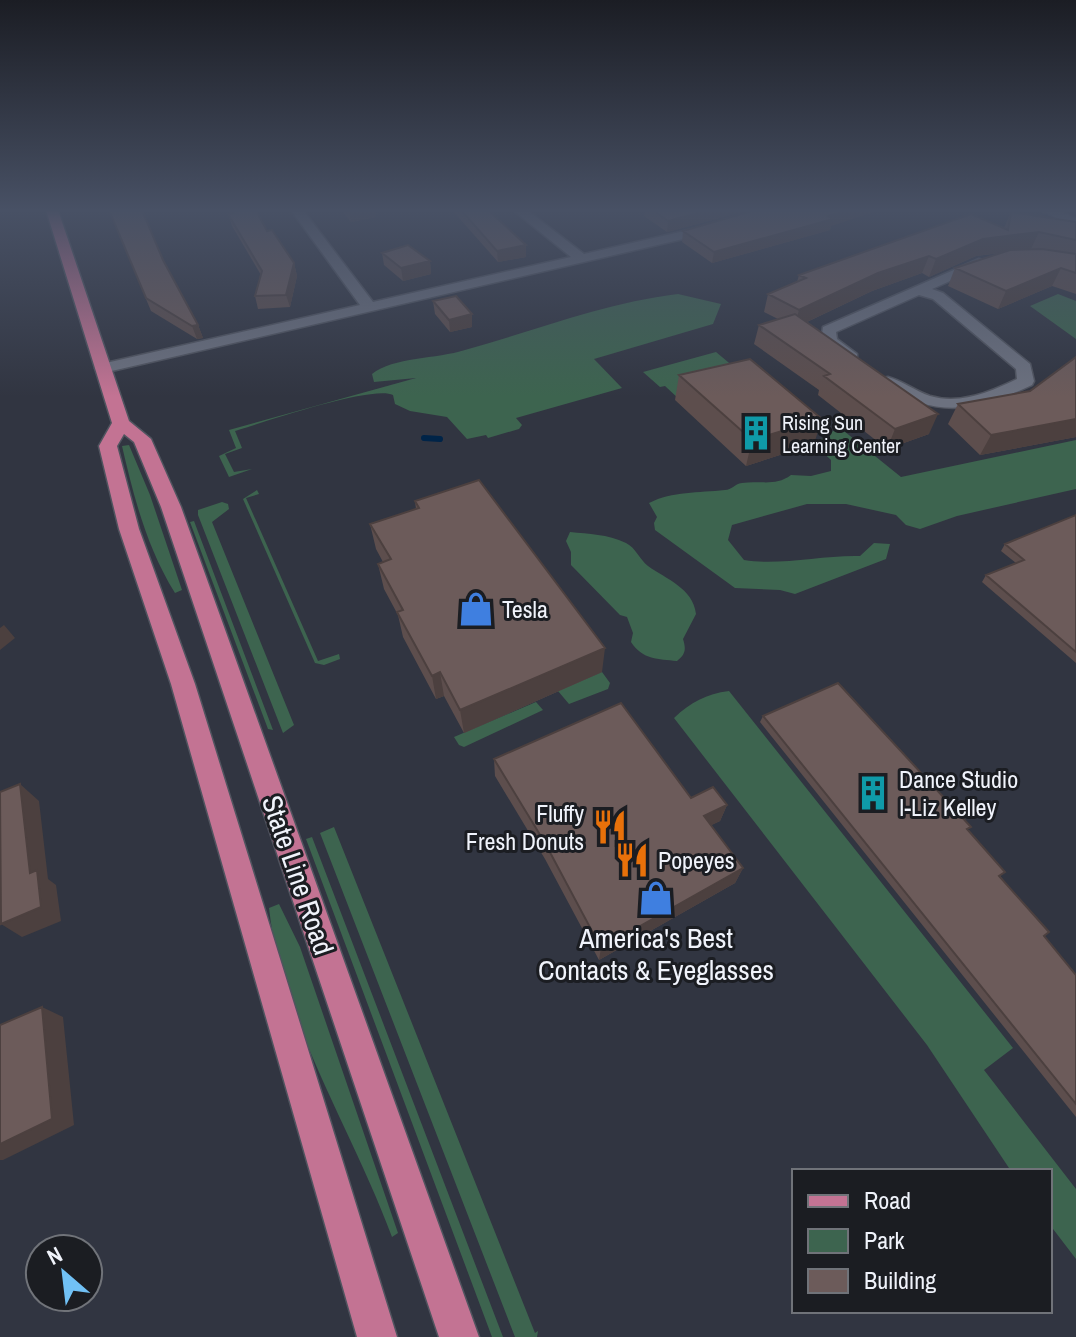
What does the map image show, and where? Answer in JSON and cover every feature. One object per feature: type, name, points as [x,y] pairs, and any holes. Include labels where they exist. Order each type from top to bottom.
[{"type":"main road","name":"State Line Road","points":[[72,272],[121,423],[142,439],[171,507],[459,1337]]},
{"type":"main road","points":[[121,423],[108,446],[129,529],[183,684],[377,1337]]},
{"type":"street","points":[[343,272],[369,307]]},
{"type":"street","points":[[103,368],[519,272]]},
{"type":"street","points":[[919,290],[938,296],[1024,367],[1026,381],[996,396],[943,405],[913,398],[829,341],[828,330],[958,272]]},
{"type":"green space","points":[[678,294],[721,304],[713,324],[594,359],[622,388],[516,418],[522,425],[519,429],[488,438],[486,435],[467,439],[447,417],[410,411],[395,404],[393,395],[381,393],[291,413],[235,431],[242,448],[225,454],[234,472],[252,469],[229,477],[219,456],[236,448],[229,430],[416,378],[374,382],[372,374],[391,364],[454,353],[597,310]]},
{"type":"green space","points":[[1058,294],[1076,301],[1076,339],[1030,306]]},
{"type":"green space","points":[[716,352],[752,382],[679,399],[643,372]]},
{"type":"green space","points":[[839,427],[901,477],[1076,440],[1076,489],[957,516],[920,529],[906,525],[896,515],[846,504],[807,504],[732,525],[728,540],[744,560],[757,562],[860,556],[874,543],[890,544],[886,559],[795,594],[780,590],[735,588],[655,530],[657,517],[649,503],[658,499],[727,490],[742,483],[773,482],[791,475],[811,476],[831,471],[831,460],[814,444]]},
{"type":"green space","points":[[129,445],[150,495],[182,590],[175,593],[149,540],[137,503],[122,446]]},
{"type":"green space","points":[[257,490],[259,494],[246,498],[318,661],[339,654],[340,659],[324,665],[315,663],[243,499]]},
{"type":"green space","points":[[222,502],[228,504],[229,509],[212,522],[294,725],[283,733],[198,515],[198,510]]},
{"type":"green space","points":[[194,521],[273,730],[268,729],[190,522]]},
{"type":"green space","points":[[570,532],[605,536],[626,543],[648,566],[678,585],[690,597],[696,614],[683,639],[684,654],[677,661],[651,658],[631,642],[633,633],[627,617],[620,615],[571,565],[571,552],[566,541]]},
{"type":"green space","points":[[602,672],[610,683],[608,689],[569,704],[558,691]]},
{"type":"green space","points":[[729,691],[1013,1048],[984,1070],[1076,1189],[1076,1259],[1052,1228],[1052,1169],[1010,1169],[927,1045],[674,718],[687,707],[713,694]]},
{"type":"green space","points":[[536,702],[543,710],[464,747],[454,737]]},
{"type":"green space","points":[[334,827],[535,1333],[538,1331],[537,1337],[515,1337],[320,833]]},
{"type":"green space","points":[[312,837],[503,1337],[492,1337],[306,839]]},
{"type":"green space","points":[[279,904],[300,947],[398,1233],[392,1237],[320,1075],[288,992],[276,950],[269,908]]},
{"type":"building","points":[[135,272],[170,272],[198,325],[192,326],[146,298]]},
{"type":"building","points":[[262,272],[292,272],[286,295],[255,296]]},
{"type":"building","points":[[880,272],[799,310],[768,294],[806,278],[799,275]]},
{"type":"building","points":[[965,272],[1050,272],[1006,291]]},
{"type":"building","points":[[456,296],[472,314],[449,320],[433,301]]},
{"type":"building","points":[[795,314],[938,414],[895,429],[824,376],[830,374],[759,325]]},
{"type":"building","points":[[1076,357],[1076,419],[991,435],[958,404],[1030,391]]},
{"type":"building","points":[[750,359],[822,419],[752,440],[679,375]]},
{"type":"building","name":"Tesla","points":[[479,480],[605,648],[460,710],[440,672],[432,676],[397,612],[403,610],[378,564],[391,559],[370,524],[419,508],[415,501]]},
{"type":"building","points":[[1076,515],[1076,652],[986,575],[1024,560],[1005,544]]},
{"type":"building","points":[[838,683],[971,827],[967,829],[1005,872],[999,876],[1049,932],[1044,936],[1076,975],[1076,1104],[763,716]]},
{"type":"building","points":[[621,703],[691,798],[713,787],[727,805],[704,816],[743,868],[601,948],[545,843],[494,759]]},
{"type":"building","points":[[20,784],[30,873],[37,870],[41,907],[1,924],[0,792]]},
{"type":"building","points":[[42,1007],[52,1119],[0,1144],[0,1025]]},
{"type":"waterway","points":[[424,438],[440,439]]},
{"type":"place","name":"Rising Sun Learning Center","points":[[756,433]]},
{"type":"place","name":"Tesla","points":[[476,609]]},
{"type":"place","name":"Dance Studio I-Liz Kelley","points":[[873,793]]},
{"type":"place","name":"Fluffy Fresh Donuts","points":[[610,827]]},
{"type":"place","name":"Popeyes","points":[[632,860]]},
{"type":"place","name":"America's Best Contacts & Eyeglasses","points":[[656,898]]}]
